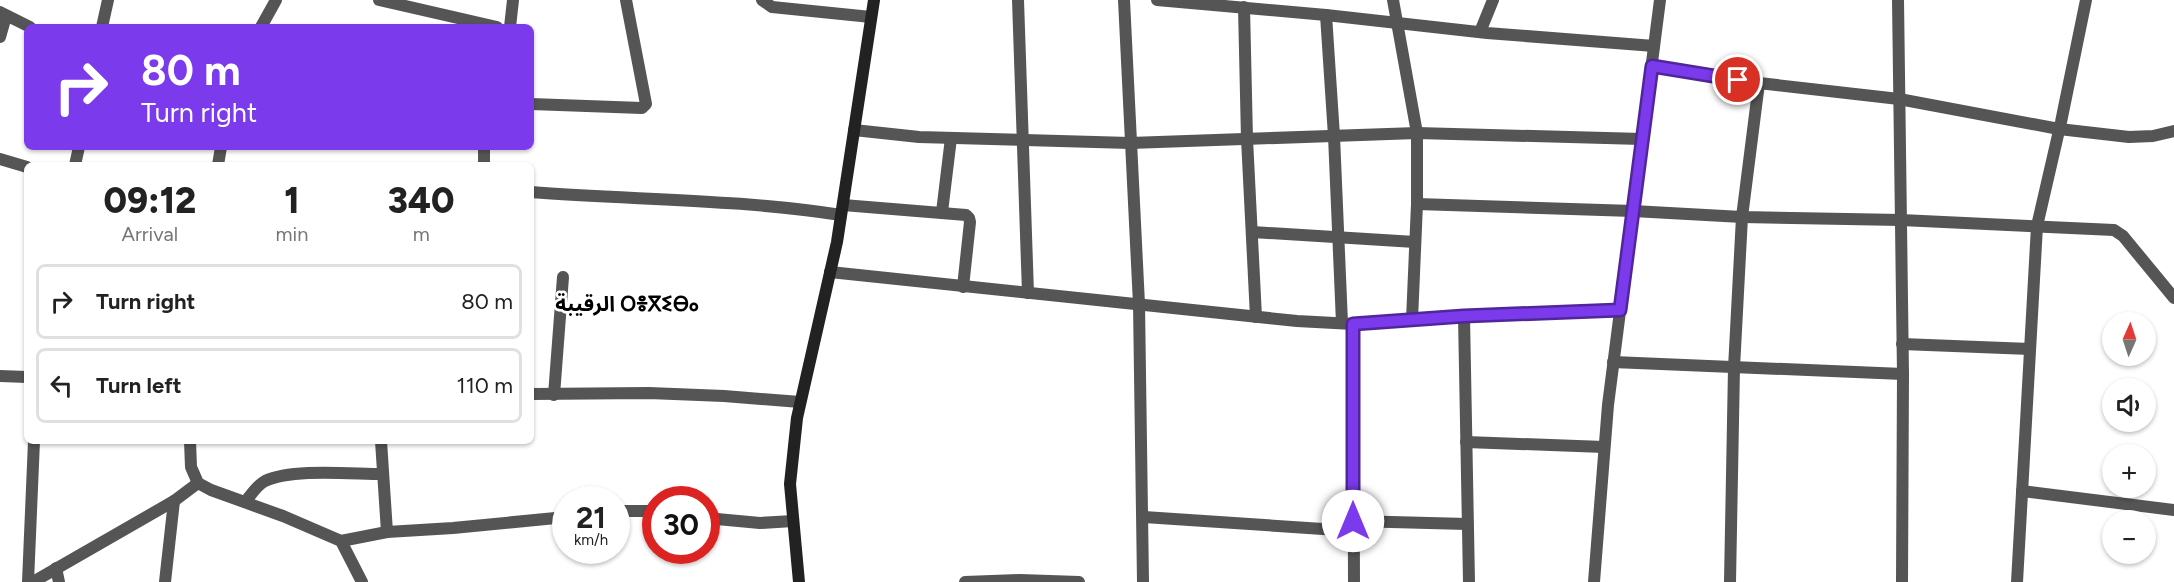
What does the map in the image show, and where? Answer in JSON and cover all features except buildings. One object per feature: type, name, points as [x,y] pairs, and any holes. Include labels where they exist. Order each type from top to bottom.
[{"type":"main road","points":[[800,582],[790,484],[796,418],[842,210],[874,0]]},
{"type":"street","points":[[103,24],[108,0]]},
{"type":"street","points":[[263,24],[276,0]]},
{"type":"street","points":[[379,0],[484,24]]},
{"type":"street","points":[[510,24],[513,0]]},
{"type":"street","points":[[534,104],[642,108],[646,104],[626,0]]},
{"type":"street","points":[[762,0],[772,6],[871,17]]},
{"type":"street","points":[[1018,0],[1028,293]]},
{"type":"street","points":[[1124,0],[1138,304],[1144,517],[1143,582]]},
{"type":"street","points":[[1157,0],[1480,32],[1654,46]]},
{"type":"street","points":[[1393,0],[1417,133],[1417,204],[1412,320]]},
{"type":"street","points":[[1480,32],[1493,0]]},
{"type":"street","points":[[1594,582],[1613,362],[1660,0]]},
{"type":"street","points":[[1898,0],[1903,374],[1902,582]]},
{"type":"street","points":[[2017,582],[2037,226],[2060,129],[2086,0]]},
{"type":"street","points":[[1244,7],[1247,139],[1256,317]]},
{"type":"street","points":[[0,38],[3,14],[24,24]]},
{"type":"street","points":[[1326,15],[1339,237],[1348,324],[1354,582]]},
{"type":"street","points":[[1652,66],[1759,83],[1899,99],[2060,129],[2129,137],[2153,136],[2174,131]]},
{"type":"street","points":[[1730,582],[1734,368],[1742,217],[1759,83]]},
{"type":"street","points":[[854,130],[919,137],[1130,143],[1417,133],[1642,140]]},
{"type":"street","points":[[942,212],[951,138]]},
{"type":"street","points":[[0,159],[24,165]]},
{"type":"street","points":[[534,192],[666,199],[815,211],[942,212],[966,215],[969,218],[963,287]]},
{"type":"street","points":[[1417,204],[1742,217],[1901,220],[2114,230],[2123,236],[2174,298]]},
{"type":"street","points":[[1252,232],[1415,242]]},
{"type":"street","points":[[830,272],[1256,317],[1348,324],[1464,316],[1620,310]]},
{"type":"street","points":[[554,395],[563,277]]},
{"type":"street","points":[[1464,316],[1469,582]]},
{"type":"street","points":[[1902,344],[2030,349]]},
{"type":"street","points":[[1613,362],[1903,374]]},
{"type":"street","points":[[0,376],[24,377]]},
{"type":"street","points":[[534,394],[649,393],[800,402]]},
{"type":"street","points":[[1466,442],[1604,447]]},
{"type":"street","points":[[28,582],[34,444]]},
{"type":"street","points":[[190,444],[191,467],[198,483],[340,541],[387,532],[552,518]]},
{"type":"street","points":[[381,444],[387,532]]},
{"type":"street","points":[[245,502],[262,482],[280,476],[383,474]]},
{"type":"street","points":[[33,582],[174,501],[198,483]]},
{"type":"street","points":[[2022,491],[2174,510]]},
{"type":"street","points":[[165,582],[174,501]]},
{"type":"street","points":[[1144,517],[1353,526],[1467,524]]},
{"type":"street","points":[[720,519],[760,523],[793,521]]},
{"type":"street","points":[[340,541],[362,582]]},
{"type":"street","points":[[56,568],[59,582]]},
{"type":"street","points":[[965,582],[1020,580],[1079,582]]},
{"type":"district","name":"الرقيبة ⵔⴻⴳⵉⴱⴰ","points":[[627,303]]},
{"type":"route","points":[[1353,521],[1353,324],[1464,316],[1620,310],[1652,66],[1738,80]]}]
